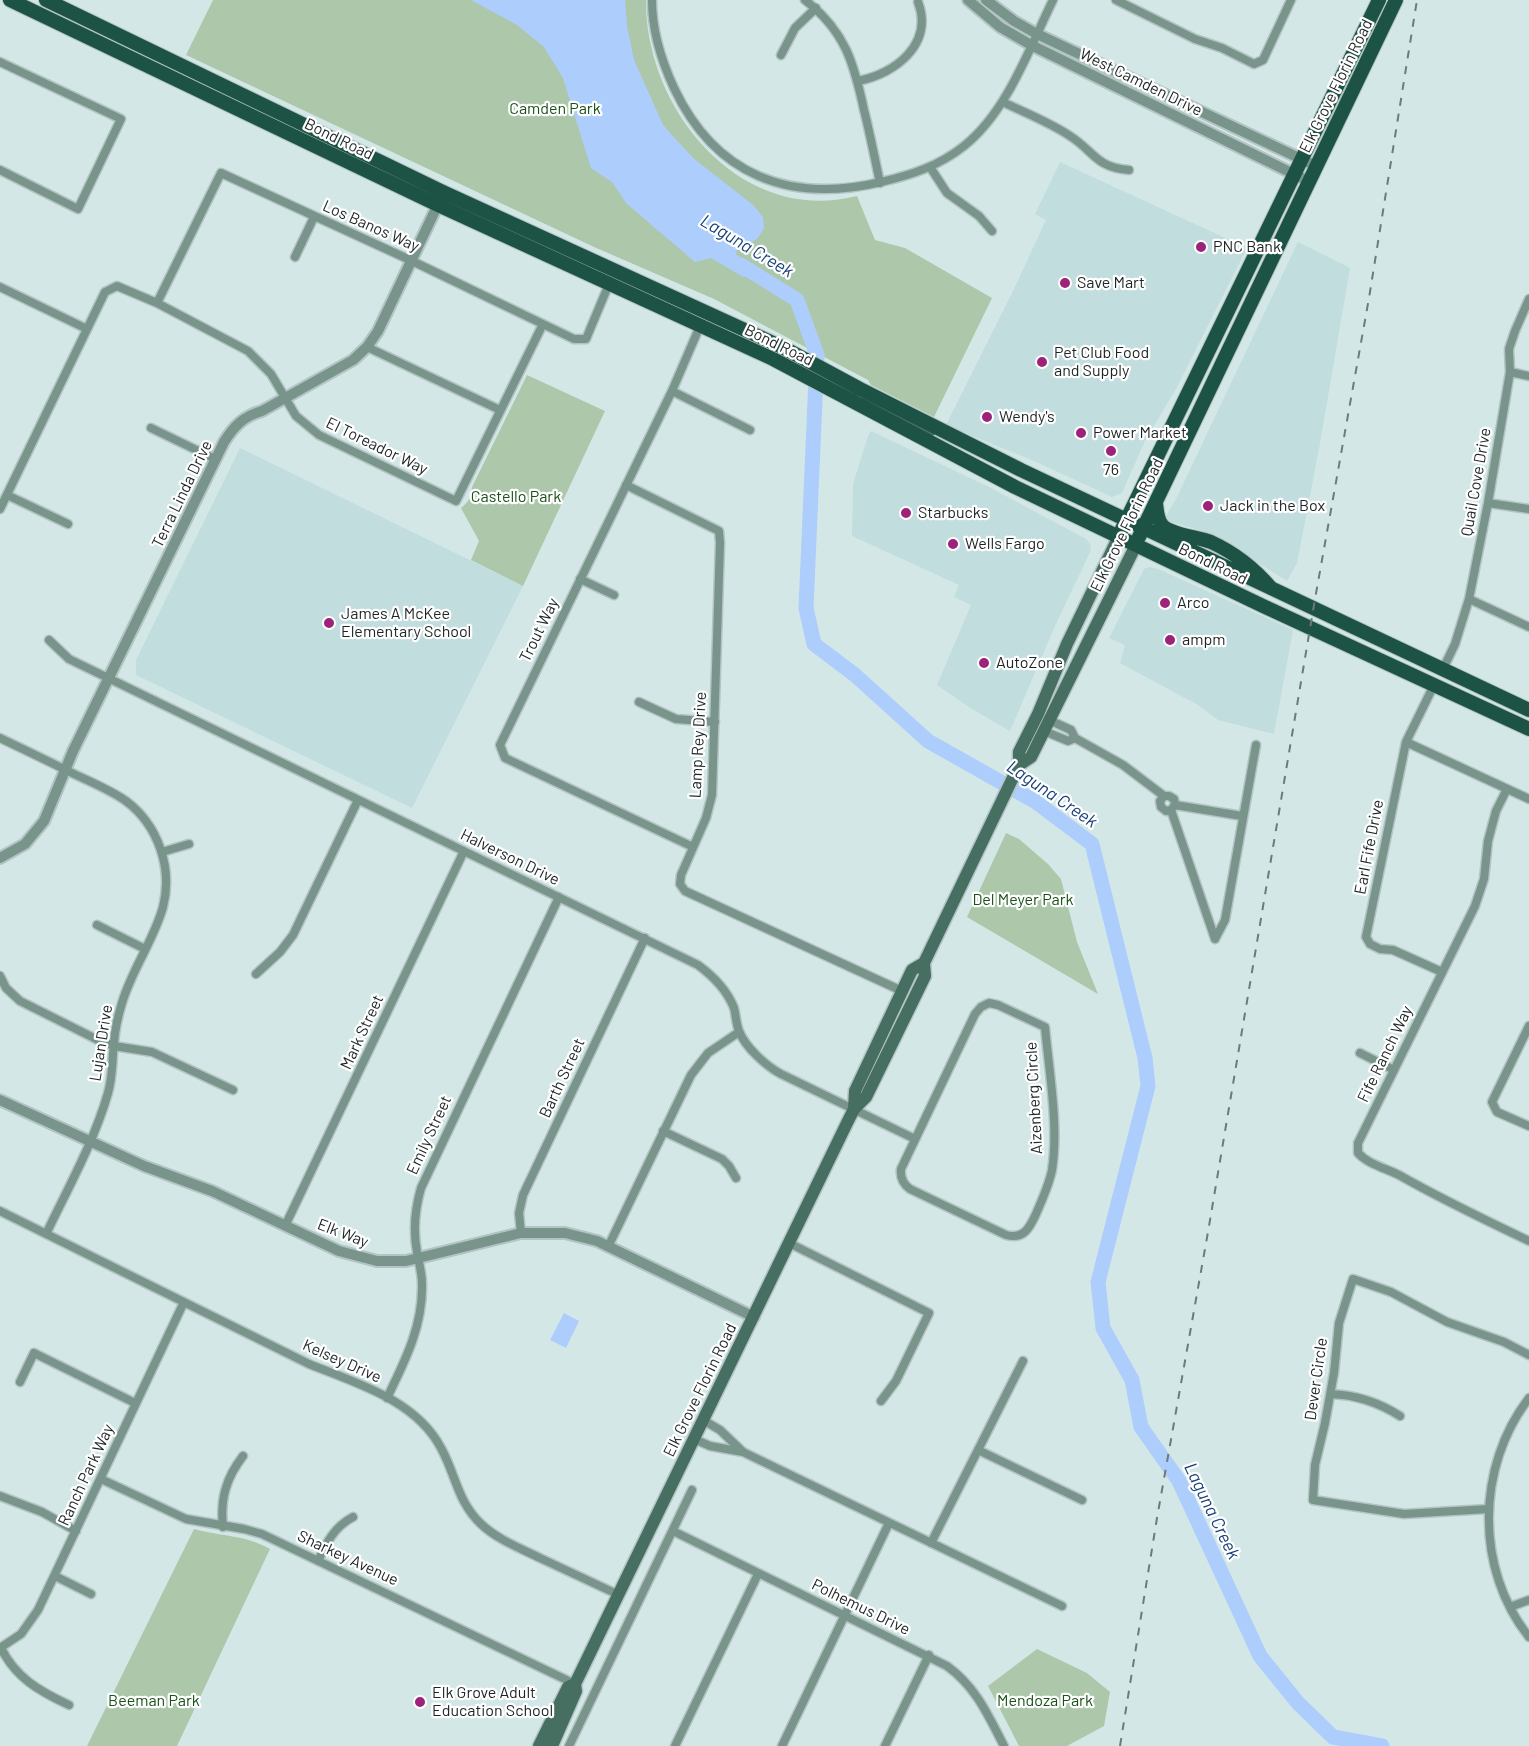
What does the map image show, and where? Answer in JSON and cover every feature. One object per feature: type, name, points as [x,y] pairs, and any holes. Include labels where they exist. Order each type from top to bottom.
[{"type":"main road","name":"Bond Road","points":[[10,0],[440,199],[782,347],[937,428],[1126,521],[1529,711]]},
{"type":"main road","name":"Bond Road","points":[[46,0],[609,284],[773,358],[1015,487],[1346,645],[1529,729]]},
{"type":"main road","name":"Elk Grove Florin Road","points":[[552,1746],[576,1691],[575,1684],[854,1109],[866,1097],[926,976],[924,963],[1019,765],[1019,752],[1049,686],[1126,521],[1379,0]]},
{"type":"main road","name":"Elk Grove Florin Road","points":[[1019,765],[1031,757],[1136,545],[1396,0]]},
{"type":"main road","points":[[1249,305],[1246,296],[1255,275],[1259,249]]},
{"type":"main road","points":[[1225,320],[1229,325],[1224,341],[1226,354]]},
{"type":"main road","points":[[849,399],[881,407],[928,430],[937,428]]},
{"type":"main road","points":[[1156,503],[1157,516],[1165,528],[1209,541],[1230,551],[1257,571],[1275,591]]},
{"type":"main road","points":[[1346,645],[1366,646],[1425,670],[1443,669]]},
{"type":"main road","points":[[1434,685],[1437,682],[1446,681],[1519,713],[1529,711]]},
{"type":"main road","points":[[1046,725],[1038,726],[1051,699],[1052,693],[1049,686]]},
{"type":"main road","name":"Elk Grove Florin Road","points":[[854,1109],[855,1091],[912,970],[924,963]]},
{"type":"main road","name":"Elk Grove Florin Road","points":[[539,1746],[568,1687],[575,1684]]},
{"type":"street","points":[[652,0],[658,49],[681,103],[700,132],[726,156],[745,169],[766,179],[799,188],[822,191],[845,190],[907,176],[930,168],[957,152],[975,137],[1003,102],[1053,0]]},
{"type":"street","points":[[805,0],[830,23],[843,41],[852,61],[880,183]]},
{"type":"street","name":"West Camden Drive","points":[[968,0],[1000,27],[1031,45],[1296,173],[1308,181]]},
{"type":"street","name":"West Camden Drive","points":[[986,0],[1014,21],[1037,34],[1316,165]]},
{"type":"street","points":[[1116,0],[1195,39],[1222,48],[1254,64],[1263,60],[1291,0]]},
{"type":"street","points":[[858,81],[886,72],[901,61],[913,47],[922,30],[923,21],[918,2]]},
{"type":"street","points":[[781,55],[795,28],[816,8]]},
{"type":"street","points":[[0,62],[121,119],[78,209],[0,170]]},
{"type":"street","points":[[1003,102],[1069,135],[1107,166],[1129,170]]},
{"type":"street","points":[[930,168],[947,193],[979,216],[993,231]]},
{"type":"street","name":"Los Banos Way","points":[[157,303],[221,173],[574,339],[586,339],[609,284]]},
{"type":"street","name":"Terra Linda Drive","points":[[0,858],[16,850],[39,830],[49,813],[73,751],[229,434],[249,415],[262,411],[353,360],[368,346],[378,331],[440,199]]},
{"type":"street","points":[[295,256],[314,217]]},
{"type":"street","name":"El Toreador Way","points":[[87,329],[105,292],[117,286],[157,303],[248,351],[271,374],[284,399],[303,423],[319,435],[456,501],[543,324]]},
{"type":"street","points":[[0,287],[87,329],[0,509]]},
{"type":"street","name":"Quail Cove Drive","points":[[1443,669],[1455,644],[1469,599],[1510,372],[1509,349],[1529,299]]},
{"type":"street","name":"Trout Way","points":[[693,847],[505,758],[500,745],[672,391],[700,326]]},
{"type":"street","points":[[368,346],[500,410]]},
{"type":"street","points":[[1510,372],[1529,376]]},
{"type":"street","points":[[672,391],[750,430]]},
{"type":"street","points":[[151,428],[215,459]]},
{"type":"street","name":"Lamp Rey Drive","points":[[626,485],[719,531],[715,722],[710,804],[681,875],[680,884],[685,891],[902,992]]},
{"type":"street","points":[[7,495],[68,524]]},
{"type":"street","points":[[1488,502],[1529,509]]},
{"type":"street","points":[[580,579],[614,596]]},
{"type":"street","points":[[1469,599],[1529,627]]},
{"type":"street","name":"Halverson Drive","points":[[49,640],[69,659],[108,679],[698,965],[713,977],[725,992],[734,1009],[739,1032],[759,1058],[774,1071],[854,1109]]},
{"type":"street","name":"Earl Fife Drive","points":[[1434,685],[1406,742],[1366,937],[1370,944],[1380,949],[1393,950],[1442,972]]},
{"type":"street","points":[[639,702],[676,719],[715,722]]},
{"type":"street","points":[[1046,725],[1068,741],[1075,738],[1123,765],[1164,796],[1172,797],[1173,807],[1215,939],[1225,920],[1256,745]]},
{"type":"street","name":"Lujan Drive","points":[[0,738],[128,802],[149,825],[162,852],[166,883],[164,904],[124,996],[118,1016],[109,1090],[90,1143],[46,1234]]},
{"type":"street","points":[[1406,742],[1529,799]]},
{"type":"street","name":"Fife Ranch Way","points":[[1507,789],[1496,811],[1488,841],[1484,879],[1474,906],[1358,1143],[1358,1153],[1362,1158],[1397,1174],[1424,1191],[1529,1241]]},
{"type":"street","points":[[1164,796],[1160,801],[1161,807],[1166,811],[1173,807],[1242,816]]},
{"type":"street","points":[[256,974],[280,952],[293,935],[358,800]]},
{"type":"street","points":[[162,852],[189,844]]},
{"type":"street","name":"Mark Street","points":[[285,1226],[464,851]]},
{"type":"street","name":"Emily Street","points":[[387,1398],[410,1348],[420,1315],[422,1281],[415,1237],[415,1218],[421,1188],[559,897]]},
{"type":"street","points":[[97,925],[145,949]]},
{"type":"street","name":"Barth Street","points":[[521,1233],[519,1213],[523,1195],[645,938]]},
{"type":"street","points":[[0,976],[6,988],[20,1001],[96,1040],[114,1046],[152,1052],[233,1090]]},
{"type":"street","name":"Aizenberg Circle","points":[[985,1004],[994,1004],[1045,1027],[1054,1149],[1052,1170],[1030,1226],[1024,1233],[1015,1236],[1006,1235],[907,1187],[901,1179],[901,1169],[915,1139],[978,1009],[985,1004]]},
{"type":"street","points":[[1529,1026],[1492,1102],[1497,1112],[1529,1126]]},
{"type":"street","points":[[608,1246],[696,1067],[715,1047],[739,1032]]},
{"type":"street","points":[[1360,1053],[1394,1070]]},
{"type":"street","name":"Elk Way","points":[[0,1100],[90,1143],[155,1171],[212,1191],[339,1251],[358,1257],[387,1261],[418,1259],[521,1233],[565,1233],[608,1246],[754,1317]]},
{"type":"street","points":[[854,1109],[915,1139]]},
{"type":"street","points":[[663,1131],[722,1159],[736,1178]]},
{"type":"street","name":"Kelsey Drive","points":[[0,1211],[309,1364],[337,1374],[387,1398],[412,1413],[432,1433],[446,1458],[463,1502],[488,1530],[503,1540],[619,1595]]},
{"type":"street","points":[[789,1243],[929,1313],[896,1381],[881,1401]]},
{"type":"street","name":"Dever Circle","points":[[1488,1509],[1404,1514],[1313,1500],[1315,1465],[1331,1394],[1339,1323],[1353,1279],[1391,1292],[1447,1322],[1504,1342],[1529,1355]]},
{"type":"street","name":"Ranch Park Way","points":[[1,1648],[21,1634],[34,1618],[184,1302]]},
{"type":"street","points":[[20,1382],[34,1353],[135,1403]]},
{"type":"street","points":[[931,1543],[1023,1361]]},
{"type":"street","points":[[1331,1394],[1352,1395],[1371,1401],[1400,1416]]},
{"type":"street","points":[[1529,1398],[1515,1419],[1498,1456],[1488,1509],[1491,1551],[1496,1571],[1510,1607],[1529,1637]]},
{"type":"street","points":[[703,1420],[720,1430],[743,1452]]},
{"type":"street","points":[[694,1439],[710,1446],[743,1452],[1062,1606]]},
{"type":"street","points":[[978,1450],[1082,1500]]},
{"type":"street","points":[[223,1527],[224,1492],[231,1473],[243,1456]]},
{"type":"street","name":"Sharkey Avenue","points":[[101,1479],[186,1519],[262,1534],[575,1684]]},
{"type":"street","points":[[569,1746],[692,1490]]},
{"type":"street","points":[[0,1496],[42,1512],[76,1530]]},
{"type":"street","points":[[318,1561],[337,1527],[353,1517]]},
{"type":"street","points":[[782,1746],[889,1523]]},
{"type":"street","name":"Polhemus Drive","points":[[673,1531],[929,1655],[955,1672],[970,1686],[982,1703],[1004,1746]]},
{"type":"street","points":[[675,1746],[758,1574]]},
{"type":"street","points":[[55,1576],[91,1594]]},
{"type":"street","points":[[1510,1607],[1529,1600]]},
{"type":"street","points":[[1,1648],[11,1666],[25,1681],[69,1705]]},
{"type":"street","points":[[885,1746],[929,1655]]},
{"type":"shaded area","points":[[1060,162],[1247,248],[1177,387],[1145,441],[1122,493],[1112,497],[1034,461],[946,425],[1046,220],[1035,214]]},
{"type":"shaded area","points":[[1298,242],[1350,268],[1297,563],[1287,581],[1227,543],[1203,531],[1171,522],[1166,516]]},
{"type":"shaded area","points":[[871,431],[991,488],[1086,539],[1090,544],[1091,550],[1055,626],[1010,731],[937,685],[971,605],[954,597],[959,585],[852,536],[853,484]]},
{"type":"shaded area","name":"James A McKee Elementary School","points":[[240,448],[523,586],[412,808],[136,675],[136,660]]},
{"type":"shaded area","points":[[1149,567],[1293,630],[1274,734],[1218,720],[1198,705],[1120,663],[1125,645],[1109,638],[1144,569]]},
{"type":"green space","name":"Camden Park","points":[[213,0],[646,0],[650,41],[662,81],[681,118],[707,150],[739,176],[775,193],[814,201],[857,196],[875,240],[905,248],[992,298],[934,417],[714,299],[594,247],[186,55]]},
{"type":"green space","name":"Castello Park","points":[[527,375],[605,411],[523,586],[471,560],[479,541],[461,508],[469,499],[472,487]]},
{"type":"green space","name":"Del Meyer Park","points":[[1006,833],[1019,839],[1048,864],[1061,879],[1077,942],[1098,994],[967,917]]},
{"type":"green space","name":"Beeman Park","points":[[194,1529],[242,1538],[270,1549],[177,1746],[87,1746]]},
{"type":"green space","name":"Mendoza Park","points":[[1037,1649],[1087,1673],[1110,1692],[1104,1726],[1067,1746],[1019,1746],[988,1686]]},
{"type":"water","points":[[471,0],[625,0],[627,26],[634,60],[663,125],[693,158],[753,205],[763,217],[764,228],[758,238],[748,245],[737,247],[736,254],[752,266],[758,276],[743,277],[711,258],[695,262],[627,204],[612,182],[591,168],[563,78],[544,47],[517,25]]},
{"type":"water","points":[[564,1313],[579,1321],[566,1348],[550,1340]]},
{"type":"waterway","name":"Laguna Creek","points":[[741,265],[797,300],[817,355],[806,608],[814,644],[855,675],[928,741],[1036,802],[1092,844],[1145,1058],[1148,1086],[1098,1282],[1103,1328],[1132,1380],[1141,1427],[1179,1481],[1260,1656],[1298,1703],[1333,1737],[1382,1746]]},
{"type":"railway","points":[[1120,1746],[1315,599],[1369,298],[1417,0]]},
{"type":"place","name":"PNC Bank","points":[[1201,247]]},
{"type":"place","name":"Save Mart","points":[[1065,283]]},
{"type":"place","name":"Pet Club Food and Supply","points":[[1042,362]]},
{"type":"place","name":"Wendy's","points":[[987,417]]},
{"type":"place","name":"Power Market","points":[[1081,433]]},
{"type":"place","name":"76","points":[[1111,451]]},
{"type":"place","name":"Jack in the Box","points":[[1208,506]]},
{"type":"place","name":"Starbucks","points":[[906,513]]},
{"type":"place","name":"Wells Fargo","points":[[953,544]]},
{"type":"place","name":"Arco","points":[[1165,603]]},
{"type":"place","name":"James A McKee Elementary School","points":[[329,623]]},
{"type":"place","name":"ampm","points":[[1170,640]]},
{"type":"place","name":"AutoZone","points":[[984,663]]},
{"type":"place","name":"Elk Grove Adult Education School","points":[[420,1702]]}]
